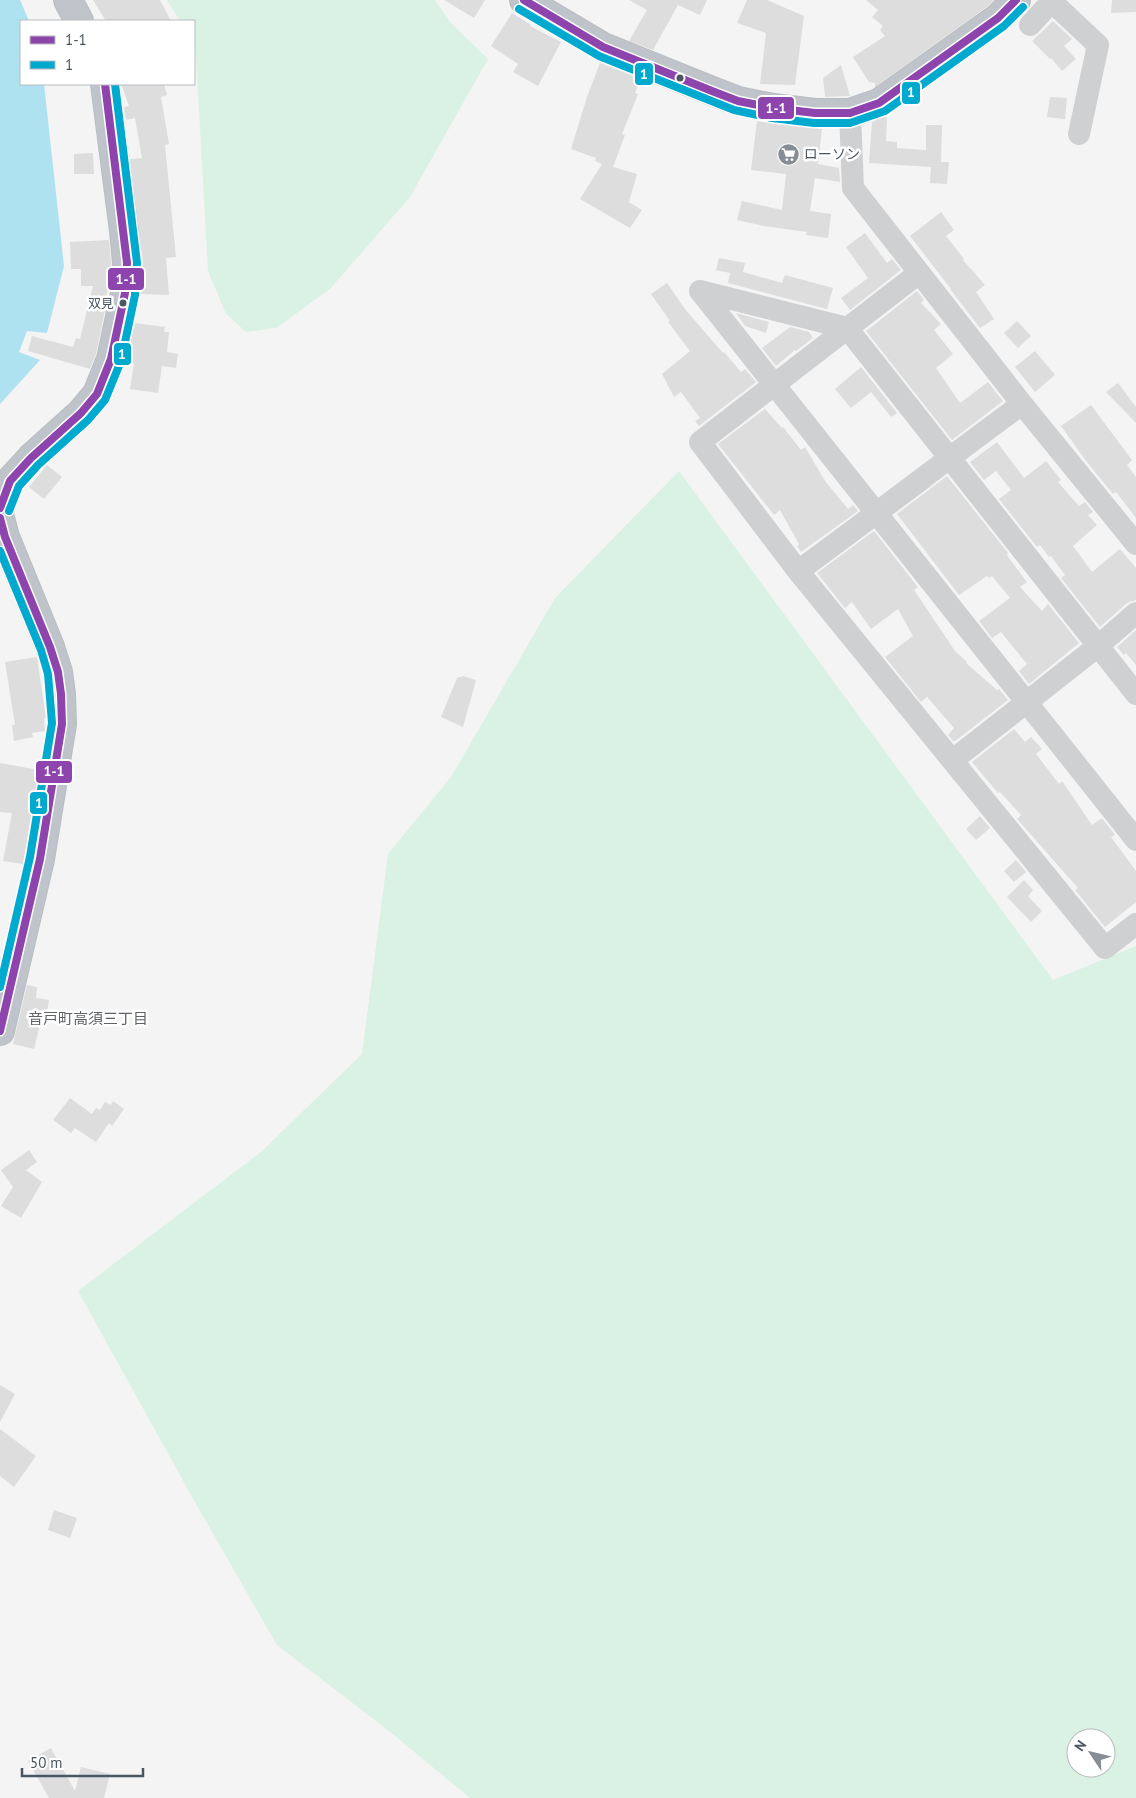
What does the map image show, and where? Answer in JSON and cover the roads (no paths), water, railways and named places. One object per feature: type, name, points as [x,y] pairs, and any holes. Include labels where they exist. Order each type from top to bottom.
[{"type":"highway","points":[[68,0],[78,20]]},
{"type":"highway","points":[[524,0],[603,47],[730,98],[772,108],[816,113],[850,112],[879,103],[998,18],[1016,0]]},
{"type":"highway","points":[[0,508],[10,481],[30,458],[81,413],[96,394],[111,359],[125,293],[127,263],[105,85]]},
{"type":"highway","points":[[0,518],[5,537],[50,647],[58,672],[62,724],[40,859],[0,1031]]},
{"type":"street","points":[[1030,25],[1052,1],[1098,45],[1079,134]]},
{"type":"street","points":[[850,112],[853,188],[1022,404],[1136,544]]},
{"type":"street","points":[[919,273],[700,442],[798,571],[1105,948],[1136,924]]},
{"type":"street","points":[[1136,694],[847,328],[700,290],[1136,840]]},
{"type":"street","points":[[798,571],[877,514],[948,458],[1022,404]]},
{"type":"street","points":[[953,760],[1098,646],[1136,613]]},
{"type":"water","points":[[0,0],[20,0],[29,20],[20,20],[20,85],[44,85],[64,266],[47,333],[27,331],[19,352],[40,360],[0,404]]},
{"type":"place","name":"ローソン","points":[[788,154]]},
{"type":"place","name":"双見","points":[[123,303]]},
{"type":"district","name":"音戸町高須三丁目","points":[[88,1019]]}]
